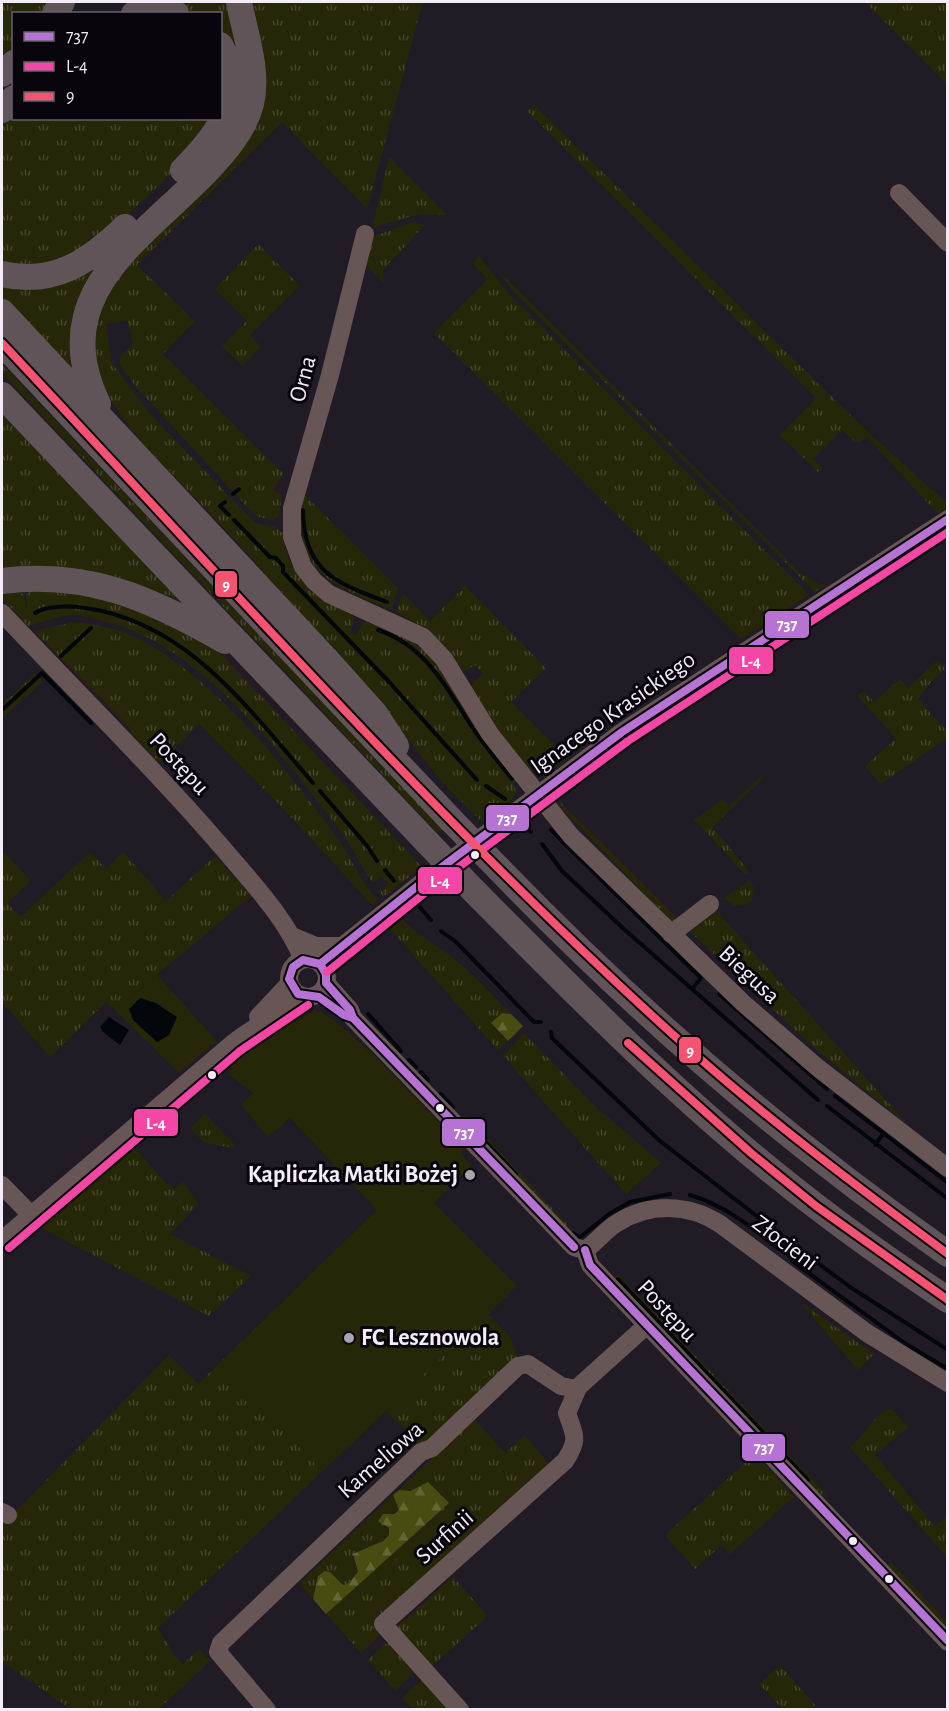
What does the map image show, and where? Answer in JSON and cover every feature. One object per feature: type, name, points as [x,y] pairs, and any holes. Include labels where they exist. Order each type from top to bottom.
[{"type":"highway","points":[[106,421],[83,369],[81,347],[85,313],[100,281],[114,261],[224,152],[243,123],[250,107],[254,76],[238,2]]},
{"type":"highway","points":[[2,274],[43,278],[81,264],[119,232],[202,151],[218,130],[228,111],[233,78],[228,58],[222,48]]},
{"type":"highway","points":[[2,312],[106,421],[375,714],[425,792]]},
{"type":"highway","points":[[2,343],[563,936],[755,1107],[845,1180],[948,1254]]},
{"type":"highway","points":[[2,395],[428,843],[613,1029],[751,1153],[825,1213],[948,1300]]},
{"type":"highway","points":[[2,581],[65,579],[128,594],[160,605],[251,656]]},
{"type":"street","points":[[899,193],[948,243]]},
{"type":"street","name":"Orna","points":[[292,537],[292,508],[298,480],[330,375],[365,234]]},
{"type":"street","name":"Ignacego Krasickiego","points":[[308,990],[291,971],[341,946],[537,796],[660,706],[948,519]]},
{"type":"street","name":"Biegusa","points":[[292,537],[300,561],[320,588],[338,599],[412,630],[440,653],[485,727],[537,796],[571,836],[742,1003],[818,1068],[948,1168]]},
{"type":"street","name":"Postępu","points":[[2,613],[194,814],[312,962],[326,974],[308,990],[328,1001],[344,1015],[353,1018],[574,1247],[585,1250],[590,1265],[948,1642]]},
{"type":"street","points":[[671,934],[710,904]]},
{"type":"street","points":[[292,936],[316,946],[341,946]]},
{"type":"street","points":[[2,1240],[254,1027],[264,1024],[308,990]]},
{"type":"street","points":[[2,1185],[26,1219]]},
{"type":"street","points":[[2,1201],[26,1219]]},
{"type":"street","name":"Złocieni","points":[[585,1250],[617,1223],[640,1212],[668,1208],[695,1212],[720,1224],[867,1333],[948,1383]]},
{"type":"street","points":[[578,1388],[647,1325]]},
{"type":"street","name":"Kameliowa","points":[[267,1710],[218,1652],[221,1643],[421,1452],[432,1448],[518,1366],[528,1364],[561,1386],[578,1388]]},
{"type":"street","name":"Surfinii","points":[[460,1710],[383,1624],[565,1461],[573,1448],[575,1436],[567,1413],[578,1388]]},
{"type":"green space","points":[[2,2],[53,2],[46,12],[12,12],[12,48],[2,58]]},
{"type":"green space","points":[[135,2],[231,2],[244,59],[244,92],[241,109],[222,146],[102,266],[93,279],[80,307],[73,336],[72,351],[79,382],[77,384],[2,305],[2,283],[51,282],[74,275],[96,263],[205,159],[232,123],[238,100],[239,81],[233,53],[222,36],[222,12],[200,12],[151,6],[124,10]]},
{"type":"green space","points":[[247,2],[423,2],[367,209],[282,122],[137,265],[195,321],[163,354],[284,474],[273,490],[282,495],[279,516],[272,520],[259,517],[251,511],[136,387],[120,365],[120,357],[133,343],[127,321],[106,324],[112,363],[151,415],[255,523],[275,527],[283,533],[292,564],[303,582],[319,597],[346,610],[354,617],[350,634],[356,636],[363,622],[368,621],[408,638],[433,658],[518,778],[514,783],[516,792],[514,797],[482,822],[442,782],[375,697],[236,541],[137,437],[99,384],[90,331],[117,274],[227,160]]},
{"type":"green space","points":[[865,2],[947,2],[947,84]]},
{"type":"green space","points":[[534,105],[870,434],[947,503],[947,507],[938,514],[867,437],[860,442],[853,440],[842,430],[813,459],[823,469],[819,473],[780,435],[816,398],[527,111]]},
{"type":"green space","points":[[12,115],[12,120],[215,120],[193,152],[122,221],[60,266],[2,266],[2,125]]},
{"type":"green space","points":[[389,157],[447,215],[419,214],[372,228]]},
{"type":"green space","points":[[413,222],[425,225],[383,270],[384,283],[363,262],[369,238]]},
{"type":"green space","points":[[258,244],[300,286],[250,335],[261,347],[242,366],[222,346],[247,321],[215,289]]},
{"type":"green space","points":[[479,256],[507,292],[809,595],[741,639],[434,333],[488,279],[472,263]]},
{"type":"green space","points":[[497,269],[799,572],[816,583],[827,585],[815,592],[512,290]]},
{"type":"green space","points":[[2,364],[442,829],[438,833],[2,373]]},
{"type":"green space","points":[[2,412],[178,599],[124,579],[89,571],[2,571]]},
{"type":"green space","points":[[302,492],[398,588],[391,610],[348,591],[332,581],[309,557],[303,540]]},
{"type":"green space","points":[[465,586],[546,668],[511,702],[567,758],[550,771],[539,773],[531,769],[502,735],[471,686],[483,673],[475,665],[464,672],[430,631],[396,612],[403,593],[430,621]]},
{"type":"green space","points":[[36,589],[133,603],[195,635],[224,657],[422,867],[383,897],[380,892],[388,884],[381,876],[373,883],[345,838],[294,770],[237,707],[206,678],[173,653],[139,633],[100,620],[73,615],[28,626],[2,598],[2,595],[20,592],[24,595],[27,612],[26,594]]},
{"type":"green space","points":[[75,622],[117,630],[141,640],[171,658],[225,703],[296,783],[343,846],[378,900],[372,905],[280,805],[199,724],[160,763],[129,731],[131,729],[34,631]]},
{"type":"green space","points":[[938,660],[945,669],[918,699],[947,731],[947,738],[881,784],[865,766],[896,739],[857,695],[864,691],[874,702],[900,679],[908,688]]},
{"type":"green space","points":[[35,673],[43,681],[2,719],[2,705]]},
{"type":"green space","points":[[762,775],[764,778],[712,827],[749,871],[745,874],[695,820],[722,799],[729,806]]},
{"type":"green space","points":[[559,801],[679,920],[674,924],[558,805]]},
{"type":"green space","points":[[2,851],[31,881],[7,903],[21,917],[90,852],[106,869],[123,852],[166,901],[215,856],[251,896],[115,1010],[106,1002],[50,1057],[2,1002]]},
{"type":"green space","points":[[750,880],[754,889],[752,901],[737,906],[724,898]]},
{"type":"green space","points":[[712,906],[911,1128],[811,1045],[684,926]]},
{"type":"green space","points":[[398,915],[464,967],[511,1014],[502,1014],[493,1028],[508,1041],[498,1050],[385,923]]},
{"type":"green space","points":[[157,975],[217,1041],[179,1073],[115,1010]]},
{"type":"green space","points":[[315,1010],[335,1022],[371,1052],[462,1146],[462,1155],[472,1165],[434,1203],[517,1286],[322,1471],[220,1363],[377,1210],[290,1118],[268,1137],[241,1105],[253,1093],[228,1074],[233,1069],[229,1065],[251,1046]]},
{"type":"green space","points":[[502,1013],[511,1014],[523,1026],[508,1041],[491,1023]]},
{"type":"green space","points":[[524,1033],[595,1106],[661,1163],[626,1194],[503,1056]]},
{"type":"green space","points":[[205,1114],[235,1145],[233,1148],[205,1143],[190,1128]]},
{"type":"green space","points":[[465,1114],[568,1225],[564,1228],[462,1120]]},
{"type":"green space","points":[[134,1147],[165,1182],[175,1189],[183,1182],[199,1204],[170,1234],[251,1276],[209,1316],[41,1228]]},
{"type":"green space","points":[[377,1210],[509,1294],[488,1314],[510,1337],[517,1356],[422,1447],[386,1411],[158,1628],[174,1655],[183,1664],[199,1649],[210,1661],[159,1709],[71,1709],[2,1662],[2,1519],[6,1521],[169,1355],[198,1384]]},
{"type":"green space","points":[[619,1274],[826,1494],[824,1496],[810,1486],[613,1279]]},
{"type":"green space","points":[[799,1301],[874,1354],[858,1370]]},
{"type":"green space","points":[[891,1408],[908,1427],[875,1455],[935,1526],[947,1516],[947,1557],[850,1447],[880,1415]]},
{"type":"green space","points":[[474,1419],[505,1453],[525,1435],[552,1468],[361,1653],[326,1614],[449,1503],[417,1488],[406,1492],[399,1490]]},
{"type":"green space","points":[[755,1454],[794,1497],[730,1554],[722,1545],[695,1569],[665,1535]]},
{"type":"green space","points":[[428,1482],[449,1503],[326,1614],[313,1599],[318,1576],[325,1571],[330,1572],[343,1585],[349,1583],[358,1572],[353,1554],[383,1541],[389,1535],[389,1528],[378,1521],[383,1514],[394,1514],[399,1510],[393,1495],[399,1490],[410,1491]]},
{"type":"green space","points":[[393,1495],[400,1510],[389,1514],[384,1527],[389,1528],[389,1535],[352,1558],[358,1572],[349,1583],[343,1585],[335,1577],[315,1589],[313,1599],[299,1584]]},
{"type":"green space","points":[[891,1562],[947,1622],[947,1633],[886,1566]]},
{"type":"green space","points":[[453,1577],[488,1616],[432,1666],[470,1709],[467,1709],[397,1627]]},
{"type":"green space","points":[[389,1641],[416,1671],[395,1690],[368,1660]]},
{"type":"green space","points":[[780,1665],[816,1706],[812,1709],[783,1709],[759,1684]]},
{"type":"green space","points":[[423,1679],[450,1709],[413,1709],[402,1698]]},
{"type":"shaded area","points":[[140,998],[156,1003],[177,1017],[169,1035],[157,1042],[133,1020],[129,1009]]},
{"type":"shaded area","points":[[109,1017],[129,1030],[120,1045],[100,1027]]},
{"type":"waterway","points":[[233,494],[239,489]]},
{"type":"waterway","points":[[225,502],[220,506],[229,515]]},
{"type":"waterway","points":[[303,510],[309,548],[316,561],[326,572],[338,581],[387,602]]},
{"type":"waterway","points":[[234,520],[270,557],[276,558],[283,566],[283,572],[390,683],[477,780]]},
{"type":"waterway","points":[[35,613],[52,607],[85,608],[122,617],[155,631],[186,650],[214,673],[240,699],[313,783]]},
{"type":"waterway","points":[[61,656],[91,628]]},
{"type":"waterway","points":[[378,630],[395,637],[422,657],[512,779]]},
{"type":"waterway","points":[[2,710],[42,673],[91,723]]},
{"type":"waterway","points":[[486,786],[505,799]]},
{"type":"waterway","points":[[320,791],[368,847],[377,861]]},
{"type":"waterway","points":[[524,825],[531,832]]},
{"type":"waterway","points":[[551,830],[701,978],[692,989]]},
{"type":"waterway","points":[[542,844],[562,871],[624,929],[818,1100]]},
{"type":"waterway","points":[[385,870],[394,881]]},
{"type":"waterway","points":[[418,905],[431,920]]},
{"type":"waterway","points":[[441,931],[456,942],[534,1022],[541,1022]]},
{"type":"waterway","points":[[719,994],[827,1089]]},
{"type":"waterway","points":[[368,1014],[401,1051]]},
{"type":"waterway","points":[[551,1032],[552,1038],[660,1141],[790,1242]]},
{"type":"waterway","points":[[409,1060],[416,1067]]},
{"type":"waterway","points":[[421,1072],[428,1080]]},
{"type":"waterway","points":[[441,1094],[453,1107]]},
{"type":"waterway","points":[[835,1096],[948,1183]]},
{"type":"waterway","points":[[827,1106],[948,1199]]},
{"type":"waterway","points":[[464,1119],[516,1174]]},
{"type":"waterway","points":[[875,1145],[883,1134]]},
{"type":"waterway","points":[[573,1233],[579,1237],[583,1235],[609,1214],[630,1202],[670,1194]]},
{"type":"waterway","points":[[690,1195],[726,1211],[779,1249]]},
{"type":"waterway","points":[[799,1249],[850,1287],[948,1350]]},
{"type":"waterway","points":[[792,1261],[906,1344],[948,1369]]},
{"type":"waterway","points":[[618,1279],[808,1480]]},
{"type":"transit line","name":"9","points":[[2,343],[338,704],[510,880],[598,966],[752,1103],[948,1254]]},
{"type":"transit line","name":"737","points":[[320,964],[430,876],[622,732],[948,519]]},
{"type":"transit line","name":"L-4","points":[[327,972],[436,884],[628,741],[948,532]]},
{"type":"transit line","name":"737","points":[[303,960],[320,964],[326,974],[326,983],[350,1010],[353,1018],[344,1015],[319,997],[298,994],[289,979],[293,967],[303,960]]},
{"type":"transit line","name":"L-4","points":[[9,1248],[240,1051],[308,1005]]},
{"type":"transit line","name":"737","points":[[353,1018],[574,1247]]},
{"type":"transit line","name":"737","points":[[353,1018],[574,1247]]},
{"type":"transit line","name":"9","points":[[628,1043],[751,1153],[816,1206],[948,1300]]},
{"type":"transit line","name":"737","points":[[585,1250],[590,1265],[948,1641]]},
{"type":"place","name":"Kapliczka Matki Bożej","points":[[470,1175]]},
{"type":"place","name":"FC Lesznowola","points":[[349,1338]]}]
